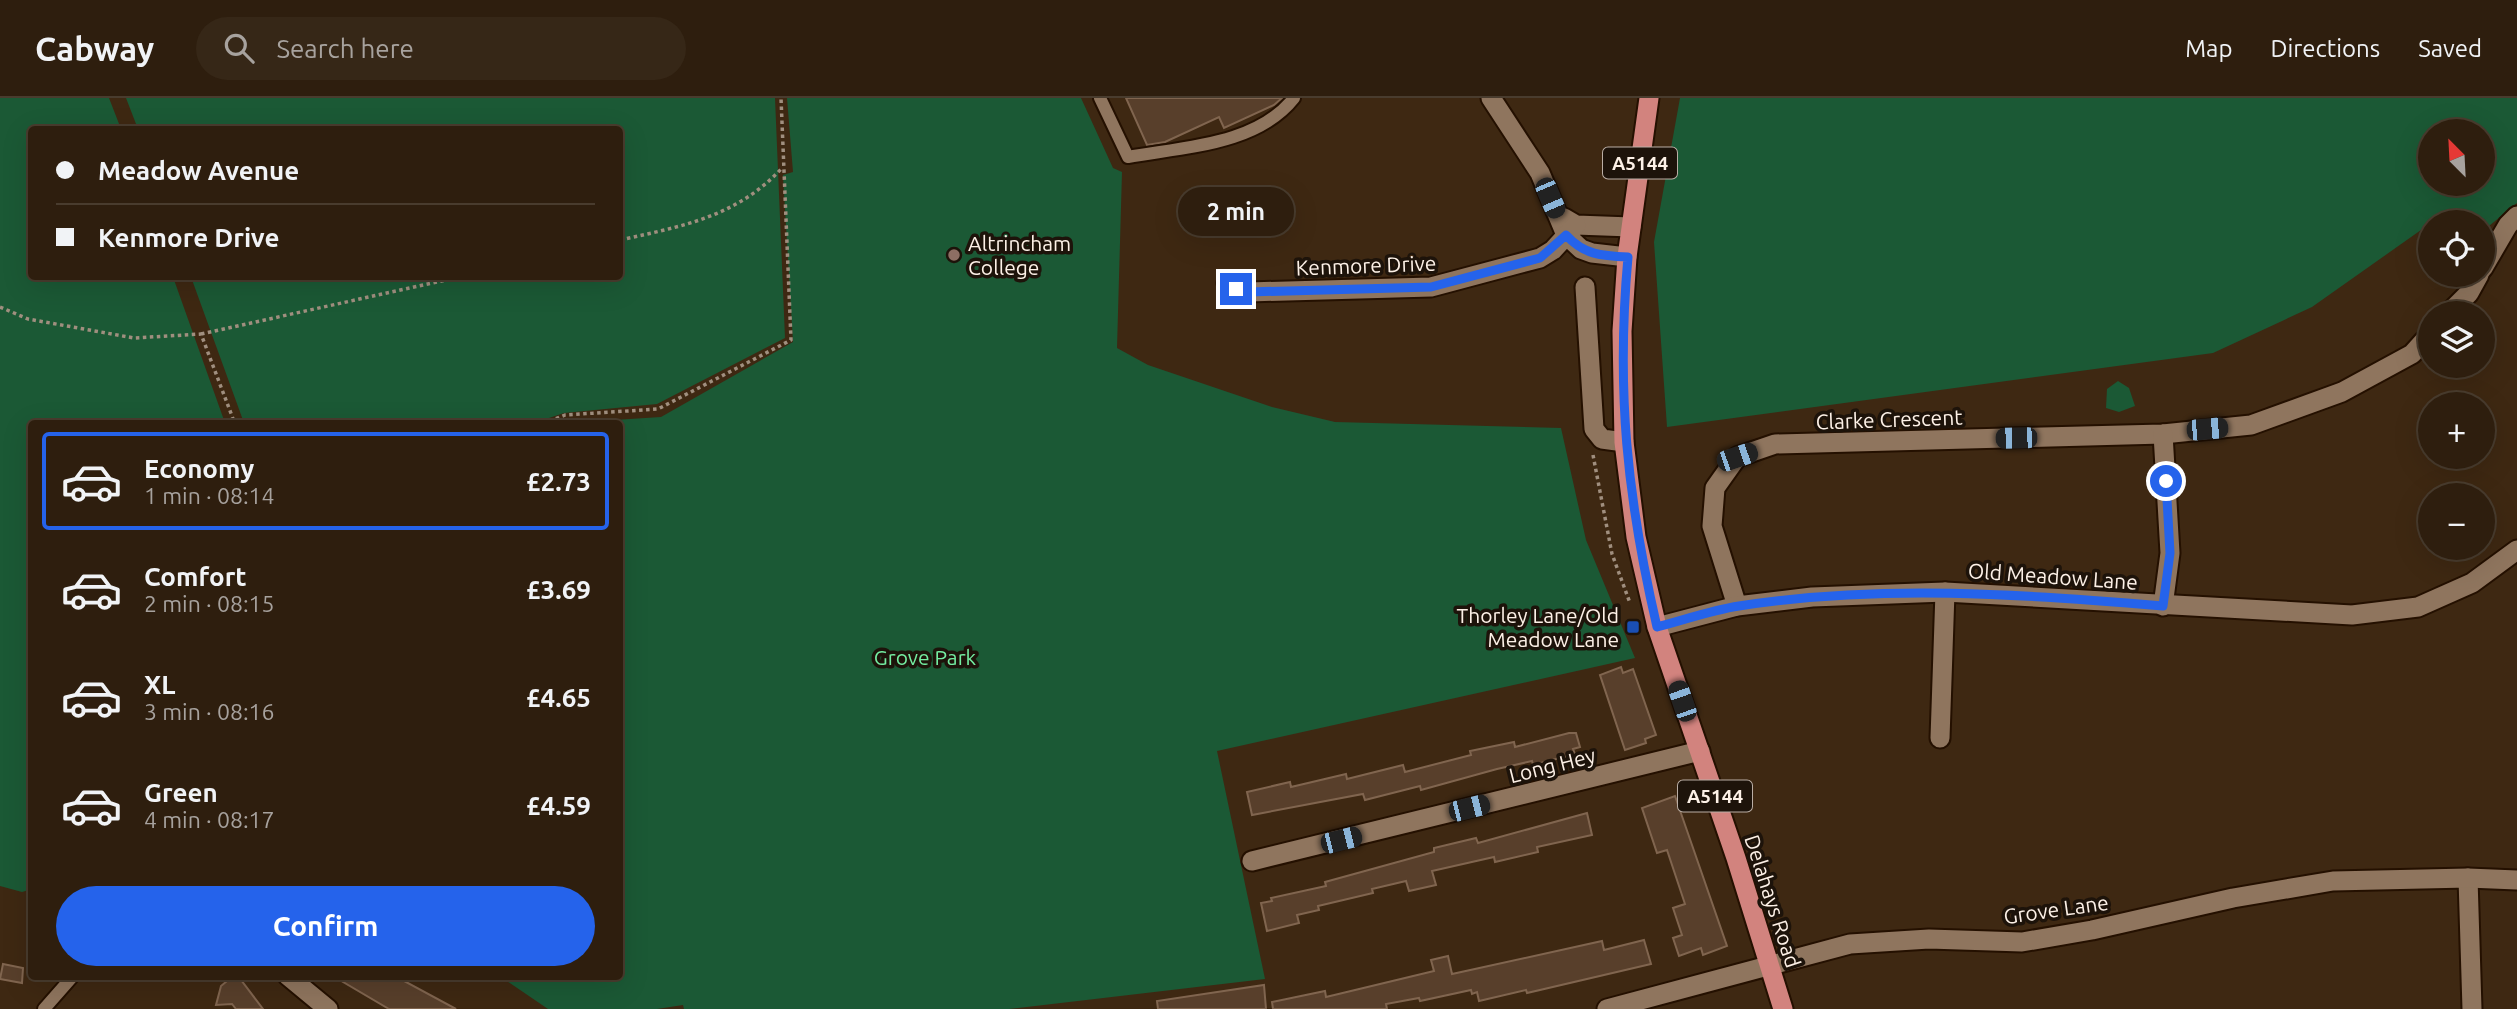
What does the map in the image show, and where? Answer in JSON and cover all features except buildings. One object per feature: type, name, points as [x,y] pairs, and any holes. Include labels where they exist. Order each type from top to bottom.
[{"type":"main road","name":"A5144","points":[[1631,227],[1648,98]]},
{"type":"main road","name":"Delahays Road","points":[[1631,227],[1622,331],[1624,442],[1636,537],[1657,627],[1783,1009]]},
{"type":"street","points":[[1491,98],[1540,173],[1557,215],[1571,230],[1581,249],[1628,257]]},
{"type":"street","points":[[2495,247],[2508,225],[2517,216]]},
{"type":"street","points":[[1571,230],[1631,227]]},
{"type":"street","name":"Kenmore Drive","points":[[1227,283],[1249,292],[1431,287],[1540,258],[1571,230]]},
{"type":"street","points":[[1586,287],[1594,429],[1602,439],[1624,442]]},
{"type":"street","points":[[2461,301],[2472,287]]},
{"type":"street","name":"Clarke Crescent","points":[[1737,606],[1712,526],[1715,488],[1737,457],[1775,444],[1871,444],[2164,434],[2251,425],[2342,392],[2412,354],[2418,347]]},
{"type":"street","points":[[2163,606],[2170,553],[2164,434]]},
{"type":"street","name":"Old Meadow Lane","points":[[1657,627],[1737,606],[1812,597],[1945,592],[2352,615],[2418,607],[2472,583],[2517,550]]},
{"type":"street","points":[[1940,738],[1945,592]]},
{"type":"street","name":"Long Hey","points":[[1252,862],[1700,751]]},
{"type":"street","points":[[2468,878],[2472,1009]]},
{"type":"street","name":"Grove Lane","points":[[1606,1009],[1850,944],[1929,939],[2022,942],[2092,930],[2233,898],[2333,881],[2468,878],[2517,880]]},
{"type":"street","points":[[293,980],[328,1009]]},
{"type":"lane","points":[[1100,98],[1128,158],[1227,140],[1279,117],[1294,98]]},
{"type":"lane","points":[[44,1009],[69,980]]},
{"type":"path","points":[[553,420],[565,415],[658,409],[791,340],[781,98]]},
{"type":"path","points":[[623,239],[702,222],[741,202],[770,181],[784,166]]},
{"type":"path","points":[[0,307],[29,319],[134,338],[201,334],[446,280]]},
{"type":"path","points":[[201,334],[234,420]]},
{"type":"path","points":[[1594,429],[1593,458],[1602,513],[1612,554],[1634,609]]},
{"type":"green space","points":[[0,98],[109,98],[120,126],[28,126],[28,280],[174,280],[224,420],[28,420],[28,890],[22,892],[0,886]]},
{"type":"green space","points":[[126,98],[775,98],[785,338],[657,404],[564,413],[543,420],[243,420],[192,280],[623,280],[623,126],[137,126]]},
{"type":"green space","name":"Grove Park","points":[[787,98],[1081,98],[1113,168],[1122,172],[1117,348],[1148,365],[1272,407],[1335,422],[1561,428],[1586,540],[1635,658],[1217,751],[1265,979],[1009,1009],[684,1009],[683,1005],[657,1009],[548,1009],[505,980],[623,980],[623,420],[614,420],[661,417],[793,342],[783,175],[793,172]]},
{"type":"green space","points":[[1680,98],[2517,98],[2517,203],[2495,221],[2495,210],[2418,210],[2418,232],[2312,307],[2213,353],[1667,427],[1654,242]]},
{"type":"green space","points":[[2118,381],[2129,388],[2135,406],[2119,412],[2106,408],[2107,389]]},
{"type":"place","name":"Altrincham College","points":[[954,255]]},
{"type":"place","name":"Thorley Lane/Old Meadow Lane","points":[[1633,627]]},
{"type":"route","points":[[1236,289],[1249,292],[1431,287],[1450,284],[1540,258],[1553,250],[1566,235],[1575,245],[1592,253],[1628,257],[1622,331],[1624,442],[1636,537],[1657,627],[1737,606],[1812,597],[1945,592],[2163,606],[2170,553],[2166,481]]}]
